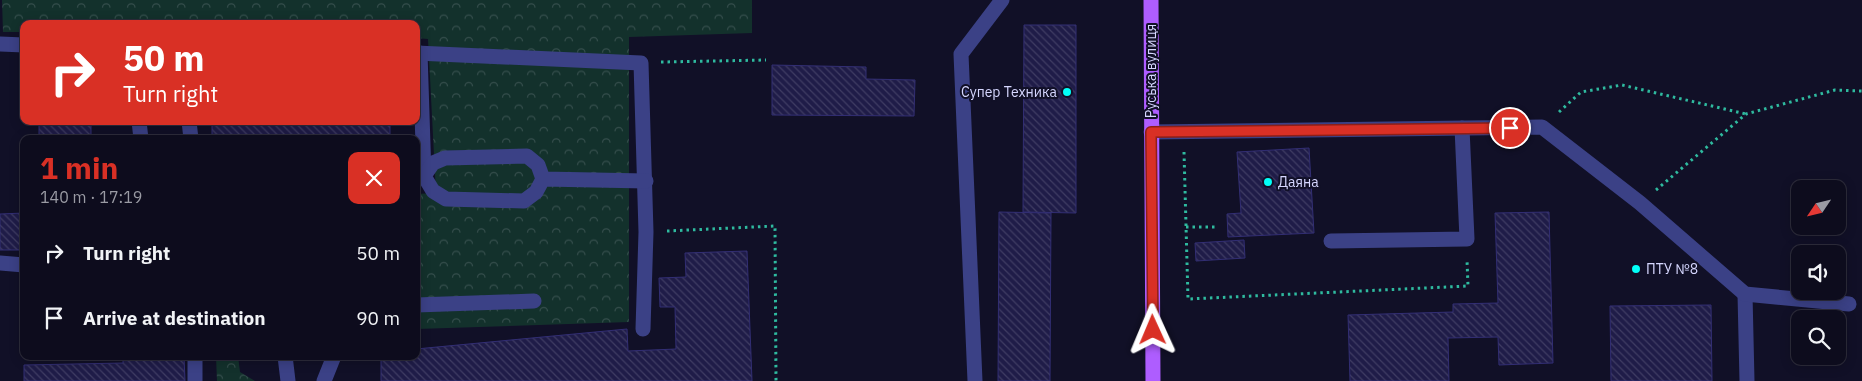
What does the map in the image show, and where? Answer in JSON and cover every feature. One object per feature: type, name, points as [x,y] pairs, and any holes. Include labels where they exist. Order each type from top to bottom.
[{"type":"main road","name":"Руська вулиця","points":[[1151,0],[1153,381]]},
{"type":"street","points":[[974,381],[961,54],[1002,0]]},
{"type":"street","points":[[0,44],[20,45]]},
{"type":"street","points":[[420,53],[641,62],[646,182],[643,330]]},
{"type":"street","points":[[1151,132],[1542,127],[1640,203],[1745,294],[1849,304]]},
{"type":"street","points":[[1331,241],[1467,240],[1462,128]]},
{"type":"street","points":[[527,156],[538,165],[543,179],[536,192],[524,201],[446,200],[433,191],[420,176],[433,163],[445,158],[527,156]]},
{"type":"street","points":[[543,179],[646,182]]},
{"type":"street","points":[[0,263],[20,265]]},
{"type":"street","points":[[1745,294],[1747,381]]},
{"type":"street","points":[[420,305],[534,301]]},
{"type":"street","points":[[195,360],[195,381]]},
{"type":"street","points":[[285,360],[288,381]]},
{"type":"street","points":[[324,381],[332,360]]},
{"type":"path","points":[[641,62],[766,60]]},
{"type":"path","points":[[1542,127],[1582,92],[1622,85],[1746,114]]},
{"type":"path","points":[[1640,203],[1746,114],[1835,90],[1862,92]]},
{"type":"path","points":[[1184,131],[1188,298],[1468,286],[1467,240]]},
{"type":"path","points":[[646,232],[775,226],[776,381]]},
{"type":"path","points":[[1186,227],[1215,227]]},
{"type":"green space","points":[[2,0],[752,0],[752,33],[629,37],[629,322],[420,329],[420,194],[436,193],[428,39],[420,38],[420,20],[20,20],[20,32],[3,32]]},
{"type":"green space","points":[[216,360],[238,360],[240,372],[255,381],[217,381]]},
{"type":"building","points":[[1024,25],[1076,25],[1076,213],[1023,212]]},
{"type":"building","points":[[772,65],[866,67],[866,79],[915,80],[914,116],[772,115]]},
{"type":"building","points":[[39,125],[91,125],[91,135],[39,135]]},
{"type":"building","points":[[212,125],[390,125],[390,135],[212,135]]},
{"type":"building","points":[[1309,148],[1314,233],[1228,237],[1227,214],[1241,213],[1237,152]]},
{"type":"building","points":[[999,212],[1051,213],[1050,381],[998,381]]},
{"type":"building","points":[[1549,212],[1553,363],[1499,365],[1498,337],[1448,338],[1449,381],[1350,381],[1348,315],[1453,312],[1453,304],[1498,303],[1495,213]]},
{"type":"building","points":[[20,213],[20,250],[0,250],[0,214]]},
{"type":"building","points":[[1244,240],[1245,258],[1196,261],[1195,243]]},
{"type":"building","points":[[747,251],[752,381],[381,381],[381,360],[420,360],[420,349],[627,329],[628,351],[676,349],[675,307],[660,307],[659,278],[686,277],[685,253]]},
{"type":"building","points":[[1711,305],[1712,381],[1611,381],[1610,306]]},
{"type":"building","points":[[123,360],[184,360],[185,381],[24,381],[24,365],[123,363]]},
{"type":"place","name":"Супер Техника","points":[[1067,92]]},
{"type":"place","name":"Даяна","points":[[1268,182]]},
{"type":"place","name":"ПТУ №8","points":[[1636,269]]},
{"type":"route","points":[[1153,330],[1151,132],[1510,128]]}]
